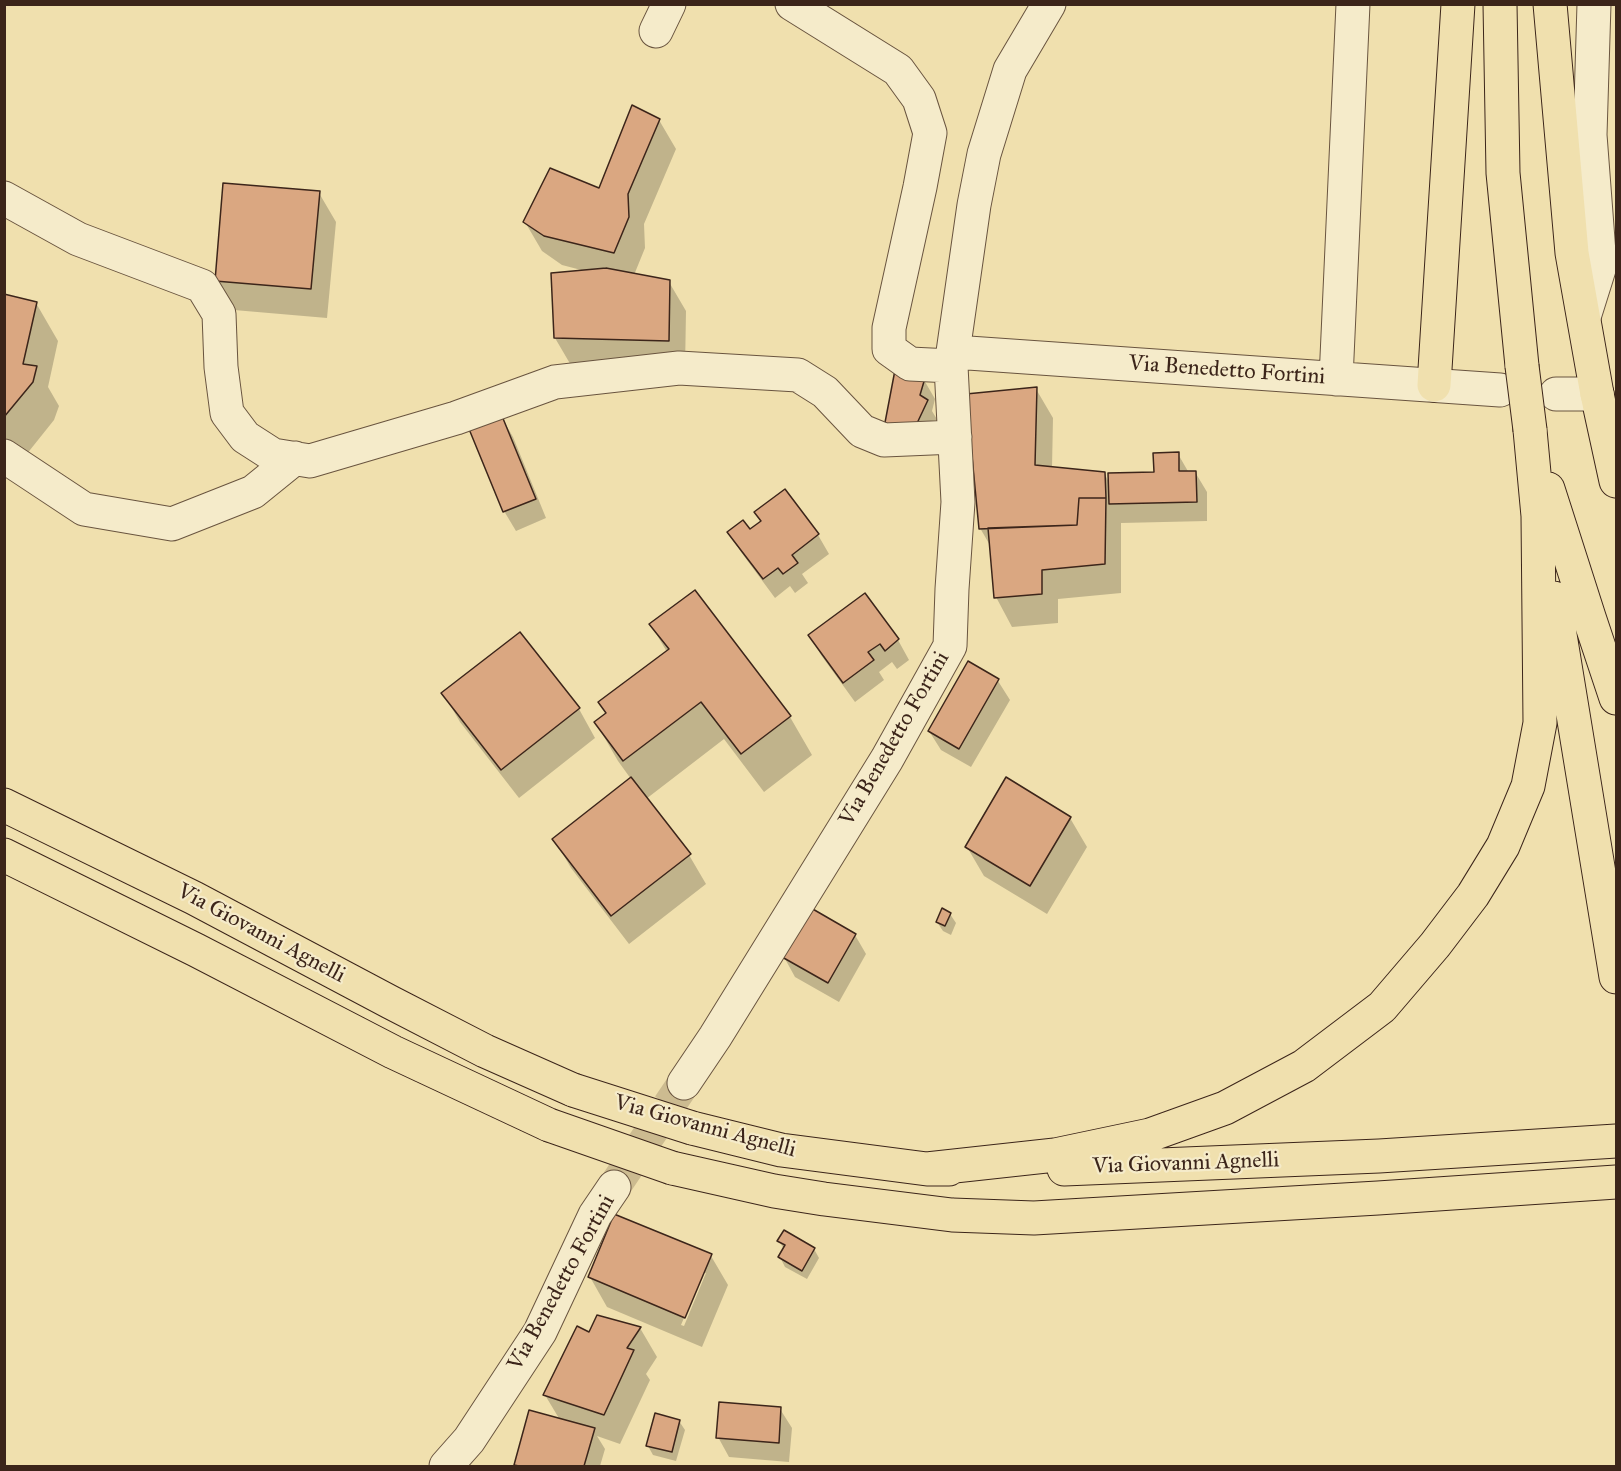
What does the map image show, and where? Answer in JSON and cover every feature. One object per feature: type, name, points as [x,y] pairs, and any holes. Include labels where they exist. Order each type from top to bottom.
[{"type":"main road","points":[[1434,385],[1458,4]]},
{"type":"main road","points":[[927,1169],[1055,1155],[1150,1135],[1225,1108],[1304,1066],[1382,1007],[1473,896],[1503,846],[1528,786],[1540,723],[1538,516],[1503,173],[1500,4]]},
{"type":"main road","points":[[1550,4],[1572,254],[1597,394],[1615,471]]},
{"type":"main road","points":[[1530,430],[1617,698]]},
{"type":"main road","points":[[1538,516],[1562,639],[1617,977]]},
{"type":"main road","name":"Via Giovanni Agnelli","points":[[4,805],[194,898],[485,1051],[573,1090],[692,1128],[781,1150],[927,1169],[1049,1170],[1379,1156],[1617,1141]]},
{"type":"main road","name":"Via Giovanni Agnelli","points":[[4,855],[393,1052],[549,1125],[672,1168],[774,1191],[952,1215],[1034,1218],[1617,1182]]},
{"type":"main road","points":[[1554,1185],[1617,1189]]},
{"type":"street","points":[[792,4],[898,70],[919,99],[930,133],[889,328],[889,349],[910,364],[952,359]]},
{"type":"street","name":"Via Benedetto Fortini","points":[[684,1083],[715,1037],[874,779],[951,646],[958,502],[952,359],[974,206],[984,154],[1010,70],[1050,4]]},
{"type":"street","points":[[1336,379],[1353,4]]},
{"type":"street","points":[[1584,317],[1600,266],[1590,135],[1594,4]]},
{"type":"street","points":[[4,198],[78,238],[202,286],[219,314],[221,367],[227,413],[245,437],[273,455],[310,461],[456,418],[555,382],[678,368],[798,375],[825,392],[862,430],[884,440],[955,437]]},
{"type":"street","name":"Via Benedetto Fortini","points":[[952,359],[1500,390]]},
{"type":"street","points":[[1556,394],[1597,394]]},
{"type":"street","points":[[4,456],[84,509],[172,524],[253,492],[295,458]]},
{"type":"street","name":"Via Benedetto Fortini","points":[[446,1467],[469,1440],[540,1332],[595,1215],[614,1186]]},
{"type":"building","points":[[632,105],[660,119],[628,194],[629,217],[614,253],[544,236],[523,222],[550,168],[599,188]]},
{"type":"building","points":[[223,183],[320,191],[311,289],[215,281]]},
{"type":"building","points":[[606,268],[670,280],[669,341],[554,338],[551,273]]},
{"type":"building","points":[[4,294],[37,302],[23,364],[37,366],[33,382],[4,417]]},
{"type":"building","points":[[895,370],[925,378],[920,395],[928,400],[911,436],[883,433]]},
{"type":"building","points":[[1037,387],[1035,465],[1105,472],[1106,498],[1079,498],[1077,525],[979,529],[966,394]]},
{"type":"building","points":[[502,416],[536,499],[503,512],[469,429]]},
{"type":"building","points":[[1179,452],[1179,471],[1196,471],[1197,502],[1109,504],[1108,473],[1154,472],[1153,453]]},
{"type":"building","points":[[785,489],[819,534],[792,555],[798,563],[783,574],[778,568],[763,579],[727,532],[743,520],[750,529],[761,521],[754,512]]},
{"type":"building","points":[[1079,498],[1106,498],[1105,564],[1042,570],[1042,594],[994,598],[988,528],[1077,525]]},
{"type":"building","points":[[695,590],[791,716],[741,754],[701,702],[623,761],[594,722],[606,713],[598,702],[669,649],[649,624]]},
{"type":"building","points":[[865,593],[899,639],[885,651],[880,644],[868,652],[874,660],[843,683],[808,635]]},
{"type":"building","points":[[520,632],[580,708],[501,770],[441,693]]},
{"type":"building","points":[[968,661],[999,679],[959,749],[928,731]]},
{"type":"building","points":[[631,777],[691,854],[611,916],[552,839]]},
{"type":"building","points":[[1006,777],[1071,817],[1030,886],[965,847]]},
{"type":"building","points":[[811,908],[856,934],[828,983],[782,957]]},
{"type":"building","points":[[942,908],[951,913],[945,926],[936,922]]},
{"type":"building","points":[[614,1214],[712,1254],[685,1318],[588,1277]]},
{"type":"building","points":[[784,1230],[815,1248],[802,1271],[778,1257],[785,1245],[777,1241]]},
{"type":"building","points":[[597,1315],[641,1327],[627,1348],[634,1350],[604,1415],[543,1395],[577,1326],[589,1332]]},
{"type":"building","points":[[719,1402],[781,1407],[779,1443],[716,1438]]},
{"type":"building","points":[[529,1410],[595,1428],[584,1466],[514,1465]]},
{"type":"building","points":[[655,1413],[680,1420],[672,1452],[646,1446]]},
{"type":"tunnel","points":[[614,1187],[684,1083]]}]
